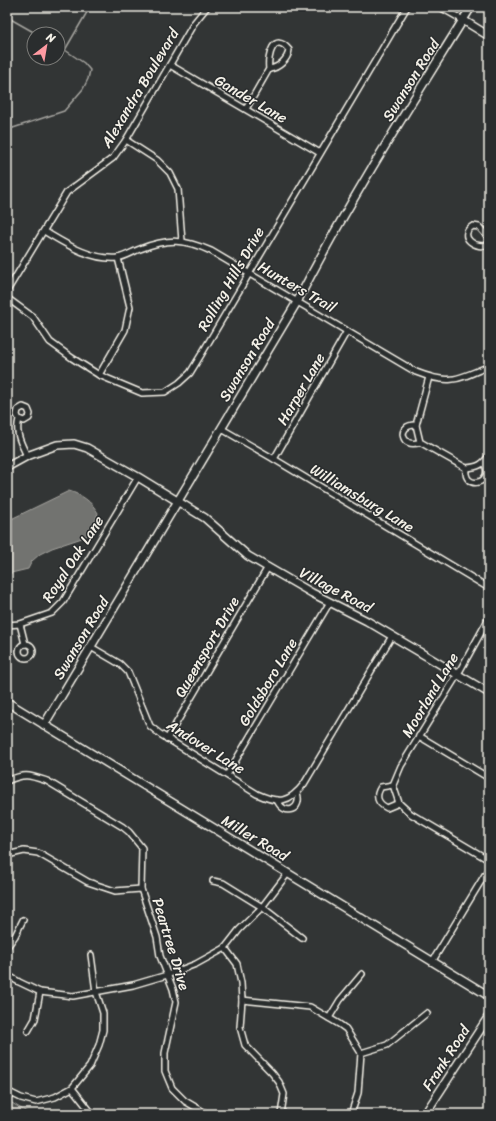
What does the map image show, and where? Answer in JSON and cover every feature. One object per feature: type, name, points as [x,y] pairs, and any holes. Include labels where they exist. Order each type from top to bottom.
[{"type":"street","name":"Alexandra Boulevard","points":[[7,291],[66,192],[113,158],[126,140],[194,23],[207,7]]},
{"type":"street","name":"Rolling Hills Drive","points":[[7,298],[33,317],[50,342],[72,358],[99,374],[142,393],[165,392],[179,383],[190,373],[201,355],[406,7]]},
{"type":"street","points":[[440,7],[489,36]]},
{"type":"street","name":"Swanson Road","points":[[44,725],[297,302],[324,249],[419,90],[471,7]]},
{"type":"street","points":[[246,109],[269,69],[268,64],[271,48],[276,43],[285,44],[289,50],[288,56],[274,69],[269,69]]},
{"type":"street","name":"Gander Lane","points":[[170,65],[320,153]]},
{"type":"street","points":[[126,140],[158,160],[170,173],[178,189],[182,241]]},
{"type":"street","points":[[489,238],[479,227],[473,226],[469,228],[467,233],[468,240],[474,244],[486,246],[489,244]]},
{"type":"street","name":"Hunters Trail","points":[[44,231],[71,248],[94,256],[118,258],[158,242],[182,241],[194,244],[211,251],[416,372],[441,380],[453,380],[489,366]]},
{"type":"street","points":[[99,374],[125,330],[130,307],[118,258]]},
{"type":"street","name":"Harper Lane","points":[[274,459],[348,331]]},
{"type":"street","points":[[429,377],[416,425],[420,442],[466,468],[474,468],[484,463],[489,455]]},
{"type":"street","points":[[19,419],[17,428],[18,433],[27,456]]},
{"type":"street","points":[[416,425],[410,424],[405,428],[403,433],[404,439],[408,443],[414,444],[420,442]]},
{"type":"street","name":"Williamsburg Lane","points":[[222,429],[489,588]]},
{"type":"street","name":"Village Road","points":[[7,467],[27,456],[57,445],[74,444],[87,448],[205,518],[248,556],[312,593],[392,636],[489,693]]},
{"type":"street","points":[[466,468],[467,477],[470,481],[479,482],[486,477],[487,467],[484,463]]},
{"type":"street","name":"Royal Oak Lane","points":[[7,625],[20,624],[52,613],[63,602],[138,477]]},
{"type":"street","name":"Queensport Drive","points":[[167,739],[268,567]]},
{"type":"street","name":"Goldsboro Lane","points":[[227,775],[330,602]]},
{"type":"street","name":"Moorland Lane","points":[[393,785],[401,766],[458,674],[489,618]]},
{"type":"street","points":[[20,624],[25,644]]},
{"type":"street","name":"Andover Lane","points":[[91,647],[120,664],[128,672],[150,726],[167,739],[257,794],[271,800],[277,800],[280,806],[285,810],[292,809],[297,805],[299,799],[297,793],[304,784],[392,636]]},
{"type":"street","name":"Miller Road","points":[[7,702],[489,996]]},
{"type":"street","points":[[419,736],[489,778]]},
{"type":"street","name":"Peartree Drive","points":[[7,781],[21,775],[47,781],[130,832],[142,848],[142,889],[157,936],[160,956],[173,989],[176,1002],[165,1053],[165,1071],[172,1088],[185,1101],[207,1114]]},
{"type":"street","points":[[399,803],[387,808],[381,805],[377,799],[377,793],[381,787],[393,785],[399,803],[411,814],[489,860]]},
{"type":"street","points":[[277,800],[284,800],[297,793]]},
{"type":"street","points":[[7,855],[24,851],[38,853],[88,882],[115,891],[142,889]]},
{"type":"street","points":[[432,962],[489,868]]},
{"type":"street","points":[[7,975],[40,992],[73,996],[133,984],[167,975],[196,964],[225,948],[262,907],[288,873]]},
{"type":"street","points":[[213,881],[223,884],[262,907],[302,938]]},
{"type":"street","points":[[7,947],[15,936],[23,920]]},
{"type":"street","points":[[225,948],[237,964],[241,983],[242,1000],[240,1027],[245,1045],[272,1073],[278,1082],[284,1094],[281,1114]]},
{"type":"street","points":[[7,1091],[21,1098],[36,1102],[55,1097],[72,1088],[90,1066],[99,1045],[103,1030],[104,1013],[96,992],[92,955]]},
{"type":"street","points":[[330,1018],[340,1000],[362,974]]},
{"type":"street","points":[[28,1031],[35,1019],[40,992]]},
{"type":"street","points":[[242,1000],[310,1007],[346,1029],[361,1053],[358,1093],[350,1114]]},
{"type":"street","points":[[361,1053],[387,1045],[428,1013]]},
{"type":"street","name":"Frank Road","points":[[425,1114],[489,1016]]},
{"type":"street","points":[[72,1088],[91,1112],[95,1114]]},
{"type":"shaded area","points":[[69,491],[86,499],[98,513],[88,535],[40,554],[32,561],[28,569],[7,574],[7,521]]},
{"type":"shaded area","points":[[7,1100],[30,1114],[7,1114]]},
{"type":"waterway","points":[[7,130],[64,111],[83,89],[88,79],[90,70],[84,63],[65,50],[90,7]]},
{"type":"waterway","points":[[7,17],[26,28]]}]
